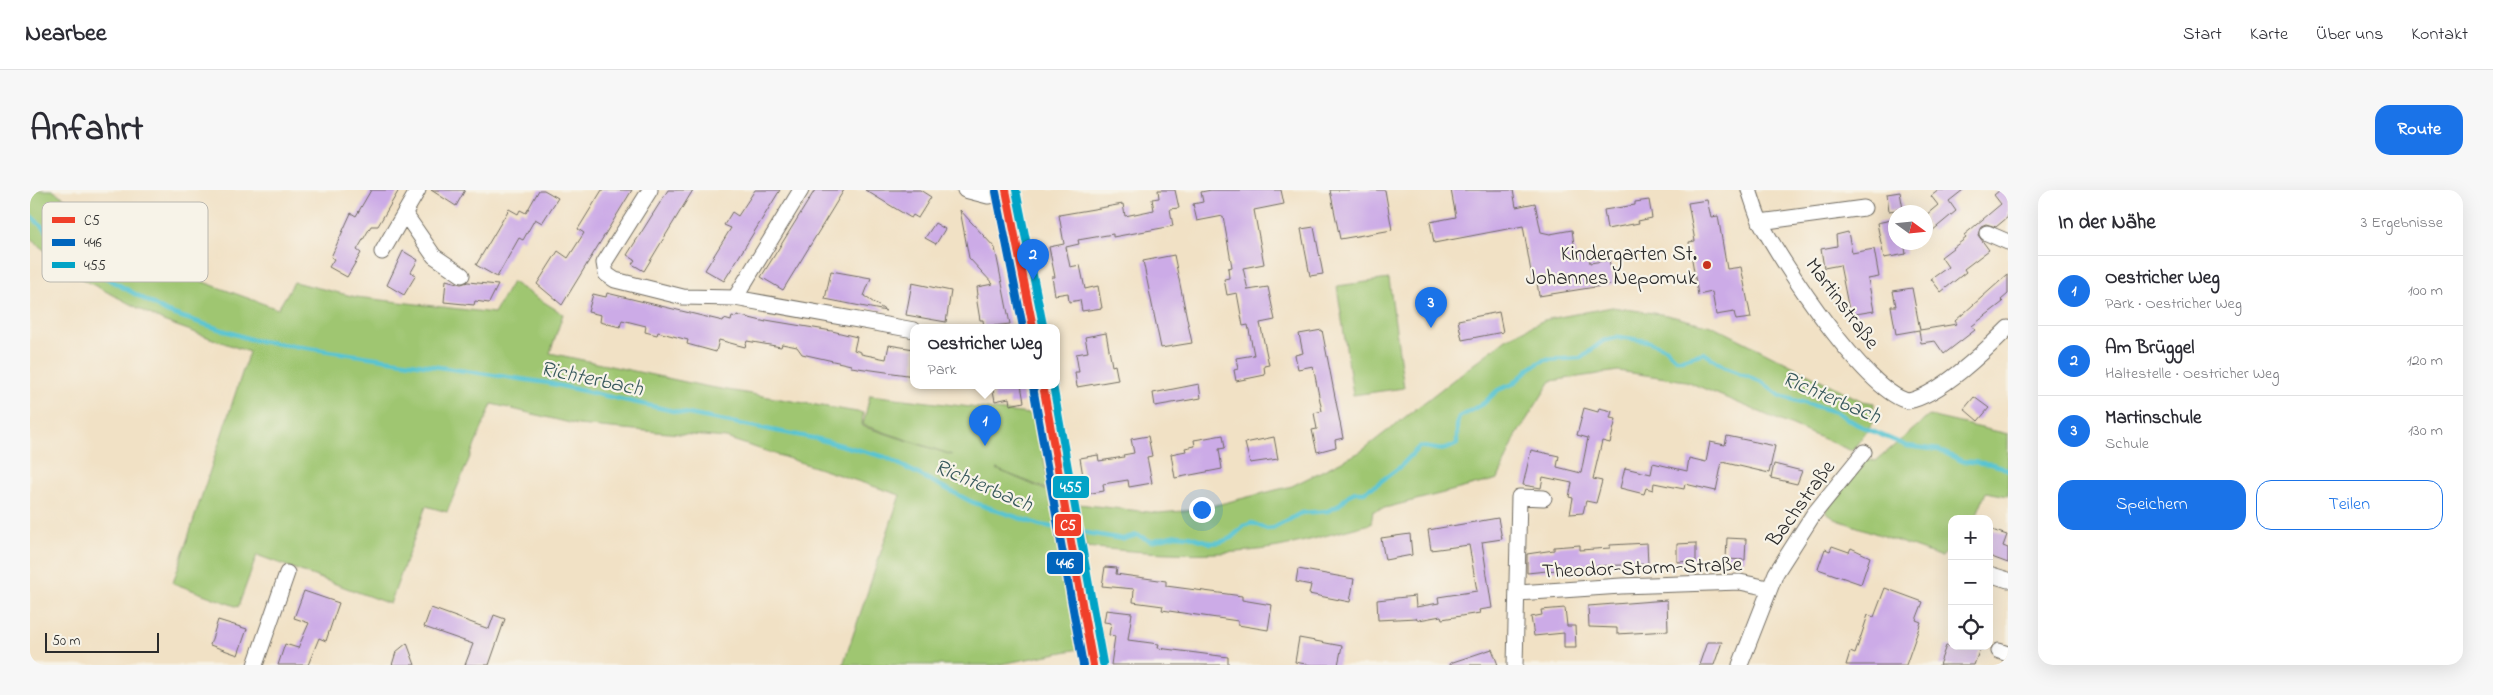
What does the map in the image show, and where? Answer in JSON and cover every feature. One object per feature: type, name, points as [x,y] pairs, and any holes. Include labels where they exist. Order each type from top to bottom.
[{"type":"street","points":[[382,252],[418,190]]},
{"type":"street","points":[[650,190],[604,262],[606,274],[615,280],[683,297],[735,298],[910,329]]},
{"type":"street","points":[[735,298],[801,190]]},
{"type":"street","points":[[965,190],[988,196],[1007,192],[1032,324]]},
{"type":"street","name":"Martinstraße","points":[[1750,190],[1760,222],[1810,301],[1853,356],[1886,389],[1903,400],[1915,400],[1933,391],[1986,350],[2008,328]]},
{"type":"street","points":[[1760,222],[1864,208]]},
{"type":"street","points":[[405,214],[434,256],[462,275]]},
{"type":"street","points":[[1987,233],[2008,242]]},
{"type":"street","points":[[1044,389],[1093,665]]},
{"type":"street","name":"Bachstraße","points":[[1740,665],[1768,588],[1813,515],[1864,452]]},
{"type":"street","name":"Theodor-Storm-Straße","points":[[1515,665],[1519,497],[1544,498]]},
{"type":"street","points":[[254,665],[287,573]]},
{"type":"street","points":[[1993,575],[2008,580]]},
{"type":"street","name":"Theodor-Storm-Straße","points":[[1517,593],[1621,586],[1740,582],[1768,588]]},
{"type":"green space","points":[[30,190],[52,190],[71,202],[42,202],[42,248],[30,239]]},
{"type":"green space","points":[[1389,279],[1404,388],[1353,395],[1337,286]]},
{"type":"green space","points":[[88,282],[203,282],[278,309],[294,282],[356,297],[494,313],[512,282],[563,314],[550,353],[704,386],[863,413],[862,426],[952,455],[863,425],[870,395],[1037,415],[1049,490],[996,469],[1050,492],[1079,649],[996,665],[843,665],[900,495],[726,438],[578,425],[492,404],[447,512],[426,506],[390,604],[257,555],[238,607],[173,583],[249,352],[163,321]]},
{"type":"green space","points":[[1612,307],[1667,315],[1715,327],[1862,401],[1874,403],[1873,422],[1852,451],[1686,381],[1618,371],[1551,381],[1516,436],[1498,479],[1373,511],[1371,524],[1279,547],[1221,553],[1176,553],[1086,547],[1078,504],[1158,513],[1196,510],[1292,486],[1360,452],[1506,339],[1544,320]]},
{"type":"green space","points":[[1929,416],[2008,434],[2008,496],[1986,492],[1977,515],[1948,515],[1948,554],[1946,553],[1942,557],[1835,519],[1825,512],[1867,459],[1876,461]]},
{"type":"building","points":[[371,190],[399,190],[378,226],[371,226],[357,250],[361,253],[347,277],[329,267],[334,259],[331,257],[351,213],[356,216]]},
{"type":"building","points":[[431,190],[465,190],[456,206]]},
{"type":"building","points":[[539,190],[544,190],[558,198],[542,223],[535,219],[523,240],[519,238],[497,277],[476,265],[509,209],[518,214],[520,210],[526,213]]},
{"type":"building","points":[[602,190],[632,190],[562,305],[537,284],[558,251],[568,258],[584,233],[578,229]]},
{"type":"building","points":[[668,190],[693,190],[644,271],[632,264],[635,260],[627,255]]},
{"type":"building","points":[[755,190],[780,190],[724,281],[705,270],[731,228],[724,225],[732,212],[738,216]]},
{"type":"building","points":[[815,190],[844,190],[783,290],[761,277]]},
{"type":"building","points":[[865,190],[920,190],[931,197],[918,218],[913,215],[911,218]]},
{"type":"building","points":[[1158,190],[1175,190],[1179,208],[1170,209],[1173,226],[1113,237],[1113,234],[1078,240],[1079,244],[1066,247],[1070,267],[1080,265],[1085,289],[1098,286],[1102,308],[1082,311],[1080,300],[1069,302],[1068,293],[1055,295],[1052,277],[1055,277],[1049,247],[1064,244],[1059,215],[1123,204],[1125,216],[1154,210],[1152,199],[1159,198]]},
{"type":"building","points":[[1211,190],[1281,190],[1284,204],[1254,210],[1264,264],[1243,268],[1248,290],[1268,287],[1275,320],[1260,323],[1269,365],[1264,366],[1265,375],[1236,381],[1234,370],[1238,369],[1236,358],[1254,355],[1248,325],[1243,326],[1237,293],[1227,295],[1224,279],[1229,278],[1228,268],[1232,267],[1223,216],[1197,221],[1193,204],[1203,202],[1201,192]]},
{"type":"building","points":[[1330,190],[1385,190],[1392,230],[1340,239]]},
{"type":"building","points":[[1451,190],[1513,190],[1516,207],[1535,203],[1541,232],[1550,234],[1572,230],[1576,259],[1589,257],[1590,263],[1609,260],[1614,284],[1539,296],[1537,282],[1533,283],[1523,226],[1434,243],[1430,222],[1456,217]]},
{"type":"building","points":[[1939,190],[1963,190],[1949,201],[1956,211],[1933,230],[1933,209],[1938,205],[1931,196]]},
{"type":"building","points":[[2000,190],[2008,190],[2008,217],[1996,227],[1986,224],[1981,226],[1978,235],[1989,250],[1964,269],[1966,272],[1941,292],[1931,279],[1948,267],[1941,257],[1966,238],[1964,235],[2001,204],[1994,195]]},
{"type":"building","points":[[1900,192],[1902,205],[1888,205],[1887,194]]},
{"type":"building","points":[[1649,200],[1652,218],[1638,221],[1639,223],[1607,229],[1604,210],[1635,205],[1635,202]]},
{"type":"building","points":[[1707,200],[1711,217],[1718,216],[1727,269],[1741,267],[1751,318],[1736,320],[1734,312],[1716,315],[1712,292],[1698,295],[1689,242],[1695,241],[1688,203]]},
{"type":"building","points":[[960,210],[995,248],[1010,324],[984,324],[983,320],[980,320],[976,296],[978,295],[977,287],[993,284],[969,258]]},
{"type":"building","points":[[1888,221],[1888,250],[1905,250],[1906,254],[1884,258],[1877,223]]},
{"type":"building","points":[[935,223],[945,229],[936,244],[925,238]]},
{"type":"building","points":[[1314,227],[1323,274],[1310,276],[1301,229]]},
{"type":"building","points":[[1848,232],[1852,253],[1874,249],[1879,277],[1868,279],[1874,311],[1850,315],[1840,265],[1824,268],[1821,249],[1837,246],[1836,235]]},
{"type":"building","points":[[403,251],[418,260],[411,272],[416,275],[404,295],[387,285]]},
{"type":"building","points":[[1174,255],[1192,343],[1161,348],[1143,261]]},
{"type":"building","points":[[831,271],[871,278],[864,296],[886,311],[825,299]]},
{"type":"building","points":[[2008,274],[2008,294],[2001,300],[2003,302],[1972,326],[1975,330],[1944,354],[1935,341],[1921,343],[1919,330],[1896,334],[1891,306],[1896,306],[1893,291],[1912,288],[1920,330],[1957,324],[1955,321]]},
{"type":"building","points":[[446,280],[461,284],[468,282],[498,285],[489,303],[475,301],[474,305],[444,302]]},
{"type":"building","points":[[912,283],[951,291],[946,322],[906,315]]},
{"type":"building","points":[[607,293],[723,321],[724,319],[731,321],[732,316],[736,317],[737,315],[766,322],[766,320],[832,331],[857,337],[854,350],[861,352],[861,354],[886,359],[889,345],[910,348],[910,375],[851,367],[851,365],[802,354],[797,347],[782,344],[781,347],[747,341],[745,347],[719,340],[716,352],[687,344],[688,340],[658,332],[657,335],[645,332],[646,326],[622,320],[620,327],[600,322],[601,315],[588,312],[593,294],[606,297]]},
{"type":"building","points":[[1499,312],[1503,332],[1462,340],[1458,320]]},
{"type":"building","points":[[1322,330],[1343,438],[1335,440],[1336,447],[1317,452],[1312,430],[1317,429],[1314,413],[1322,411],[1313,366],[1298,369],[1295,355],[1303,353],[1299,334]]},
{"type":"building","points":[[1106,333],[1112,366],[1115,365],[1118,380],[1077,387],[1075,372],[1079,372],[1076,354],[1088,352],[1085,337]]},
{"type":"building","points":[[1199,384],[1201,398],[1155,406],[1153,393]]},
{"type":"building","points":[[993,389],[1022,389],[1024,402],[1010,405],[1009,398],[995,401]]},
{"type":"building","points":[[1974,397],[1989,408],[1978,421],[1964,409]]},
{"type":"building","points":[[1584,408],[1598,412],[1599,408],[1612,411],[1610,418],[1616,419],[1610,443],[1602,441],[1593,479],[1602,481],[1596,503],[1586,501],[1583,513],[1570,514],[1573,498],[1569,497],[1572,483],[1543,477],[1541,488],[1523,485],[1531,450],[1559,456],[1557,467],[1581,473],[1588,438],[1577,435]]},
{"type":"building","points":[[1223,435],[1225,448],[1219,449],[1222,469],[1175,478],[1171,454],[1186,451],[1185,448],[1195,446],[1194,440]]},
{"type":"building","points":[[1148,436],[1152,456],[1147,457],[1152,483],[1129,487],[1128,480],[1103,484],[1104,491],[1086,494],[1080,458],[1098,455],[1099,461],[1124,457],[1123,455],[1134,453],[1131,439]]},
{"type":"building","points":[[1727,436],[1775,446],[1769,473],[1722,462],[1716,491],[1685,484],[1684,489],[1654,483],[1653,490],[1646,488],[1644,494],[1620,488],[1625,468],[1651,474],[1653,463],[1687,471],[1689,458],[1706,462],[1710,442],[1725,445]]},
{"type":"building","points":[[1274,437],[1278,459],[1250,463],[1245,443]]},
{"type":"building","points":[[1774,464],[1802,471],[1797,484],[1771,478]]},
{"type":"building","points":[[1498,518],[1502,539],[1482,542],[1492,608],[1479,610],[1480,613],[1442,619],[1441,616],[1419,620],[1416,618],[1378,620],[1377,600],[1415,596],[1416,607],[1439,603],[1438,597],[1477,591],[1469,545],[1431,550],[1428,530]]},
{"type":"building","points":[[1993,530],[2007,535],[2003,546],[2008,548],[2008,563],[1993,557]]},
{"type":"building","points":[[1410,534],[1412,555],[1385,560],[1381,538]]},
{"type":"building","points":[[1727,538],[1746,539],[1745,560],[1726,559]]},
{"type":"building","points":[[1647,543],[1648,564],[1597,566],[1527,573],[1527,554],[1554,550],[1554,547],[1580,545],[1580,550],[1610,548],[1610,545]]},
{"type":"building","points":[[1696,543],[1696,561],[1677,562],[1677,544]]},
{"type":"building","points":[[1832,546],[1849,552],[1851,548],[1870,557],[1861,584],[1818,569],[1825,549],[1830,551]]},
{"type":"building","points":[[1105,567],[1117,568],[1116,574],[1166,581],[1166,586],[1242,596],[1242,600],[1272,605],[1268,630],[1238,625],[1238,621],[1162,610],[1163,606],[1133,602],[1134,589],[1102,586]]},
{"type":"building","points":[[1298,569],[1354,579],[1350,602],[1309,594],[1311,585],[1296,582]]},
{"type":"building","points":[[1885,588],[1923,602],[1916,620],[1921,622],[1906,665],[1846,665],[1850,652],[1855,654],[1868,615],[1874,617]]},
{"type":"building","points":[[304,591],[339,603],[326,641],[319,638],[308,665],[278,665],[285,644],[298,648],[309,623],[294,618]]},
{"type":"building","points":[[1667,600],[1668,631],[1617,634],[1617,628],[1589,627],[1588,606]]},
{"type":"building","points":[[431,608],[489,629],[494,615],[505,619],[489,665],[465,665],[473,644],[424,627]]},
{"type":"building","points":[[1565,608],[1567,626],[1575,626],[1576,648],[1564,648],[1564,633],[1534,636],[1531,617],[1542,615],[1541,610]]},
{"type":"building","points":[[1106,610],[1132,613],[1128,640],[1159,644],[1158,648],[1228,657],[1228,665],[1111,665],[1115,636],[1109,635],[1111,623],[1104,622]]},
{"type":"building","points":[[218,620],[247,629],[238,655],[210,645]]},
{"type":"building","points":[[1299,638],[1342,646],[1338,665],[1311,665],[1295,662]]},
{"type":"building","points":[[1707,642],[1722,642],[1714,665],[1699,665]]},
{"type":"building","points":[[407,643],[415,665],[392,665],[396,652]]},
{"type":"building","points":[[1946,646],[1948,646],[1948,650],[1980,650],[1974,665],[1939,665]]},
{"type":"building","points":[[1492,649],[1498,665],[1450,665],[1450,663]]},
{"type":"waterway","name":"Richterbach","points":[[30,215],[42,227]]},
{"type":"waterway","name":"Richterbach","points":[[114,282],[167,312],[253,340],[548,383],[678,412],[818,439],[885,457],[972,502],[1040,525],[1123,539],[1137,535],[1151,541],[1176,535],[1189,536],[1211,543],[1221,542],[1231,538],[1244,526],[1252,523],[1267,529],[1274,528],[1301,513],[1328,511],[1338,506],[1349,495],[1355,492],[1364,492],[1376,485],[1401,466],[1419,447],[1441,450],[1457,444],[1459,417],[1484,403],[1498,390],[1513,384],[1530,368],[1544,360],[1581,358],[1603,341],[1619,337],[1647,341],[1665,348],[1676,359],[1704,353],[1726,368],[1762,382],[1780,396],[1836,412],[1858,425],[1907,446],[1939,450],[1962,461],[1992,464],[2008,471]]},
{"type":"transit line","name":"C5","points":[[1006,190],[1032,324]]},
{"type":"transit line","name":"455","points":[[1016,190],[1043,324]]},
{"type":"transit line","name":"446","points":[[996,192],[1022,324]]},
{"type":"transit line","name":"446","points":[[1033,389],[1083,665]]},
{"type":"transit line","name":"C5","points":[[1044,389],[1093,665]]},
{"type":"transit line","name":"455","points":[[1054,389],[1103,663]]},
{"type":"place","name":"Kindergarten St. Johannes Nepomuk","points":[[1707,265]]},
{"type":"place","name":"Am Brüggel","points":[[1033,280]]},
{"type":"place","name":"Martinschule","points":[[1431,328]]},
{"type":"place","name":"Oestricher Weg","points":[[985,446]]}]
